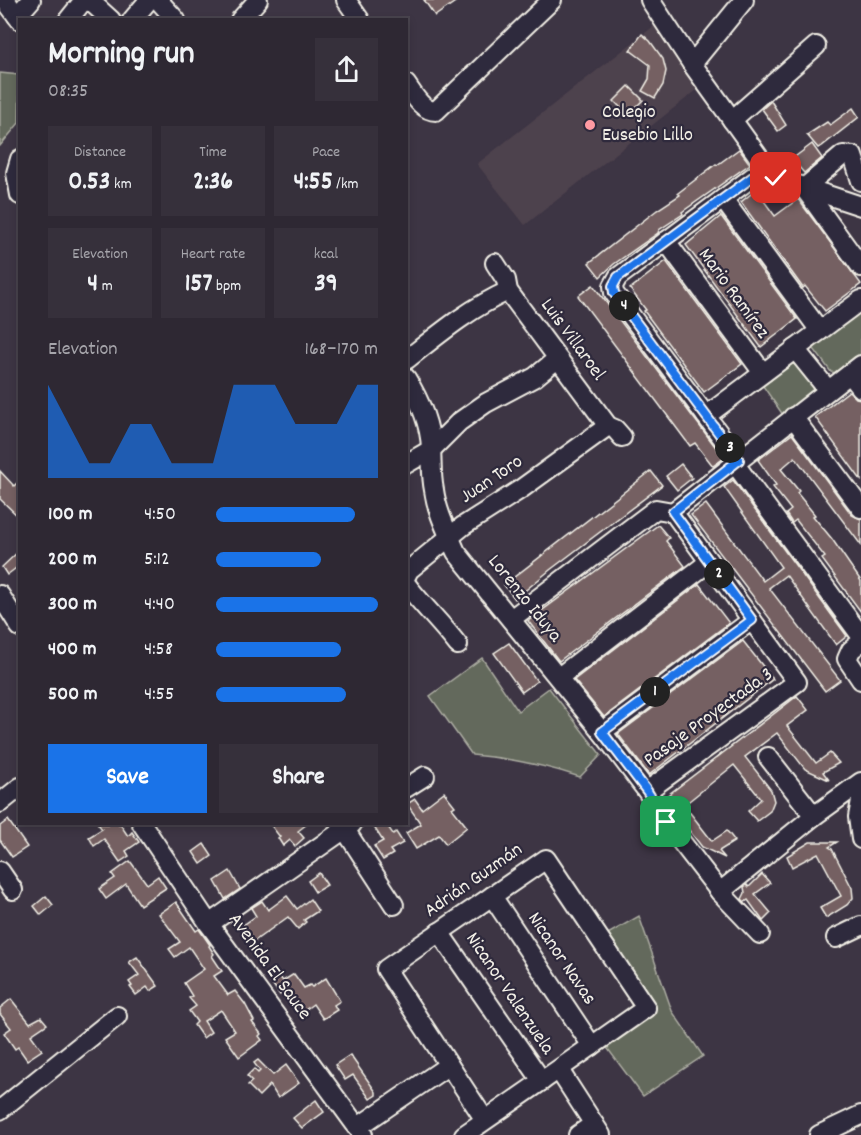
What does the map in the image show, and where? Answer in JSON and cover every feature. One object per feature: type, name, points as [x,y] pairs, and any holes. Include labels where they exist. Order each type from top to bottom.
[{"type":"street","points":[[5,0],[18,18],[31,0]]},
{"type":"street","points":[[346,0],[359,18]]},
{"type":"street","points":[[411,90],[429,111],[436,111],[552,0]]},
{"type":"street","points":[[650,0],[692,64],[776,178],[861,206]]},
{"type":"street","points":[[692,64],[744,0]]},
{"type":"street","points":[[82,9],[106,18]]},
{"type":"street","points":[[147,9],[171,18]]},
{"type":"street","points":[[732,120],[816,46]]},
{"type":"street","points":[[804,188],[843,155],[853,156],[861,181]]},
{"type":"street","points":[[18,166],[16,173],[18,184]]},
{"type":"street","points":[[766,167],[618,277],[613,286],[614,293],[706,416],[861,636]]},
{"type":"street","points":[[804,188],[861,267]]},
{"type":"street","points":[[723,199],[820,331]]},
{"type":"street","name":"Mario Ramírez","points":[[666,241],[763,373]]},
{"type":"street","name":"Luis Villaroel","points":[[495,263],[506,280],[508,291],[557,359],[615,431]]},
{"type":"street","points":[[408,358],[455,321],[488,300],[508,291]]},
{"type":"street","points":[[706,416],[861,300]]},
{"type":"street","points":[[795,349],[828,390]]},
{"type":"street","points":[[408,463],[432,449],[459,422],[486,403],[535,377],[557,359]]},
{"type":"street","points":[[673,512],[828,390],[857,376]]},
{"type":"street","name":"Lorenzo Iduya","points":[[408,381],[425,418],[432,449],[434,491],[440,515],[456,552],[602,732],[647,791],[666,822],[720,892],[760,934]]},
{"type":"street","points":[[794,417],[861,507]]},
{"type":"street","name":"Juan Toro","points":[[408,572],[463,526],[615,431]]},
{"type":"street","points":[[511,619],[656,509],[673,512],[752,620],[602,732]]},
{"type":"street","points":[[559,677],[710,562]]},
{"type":"street","points":[[408,587],[458,645]]},
{"type":"street","points":[[0,595],[18,624]]},
{"type":"street","name":"Pasaje Proyectada 3","points":[[647,791],[797,682],[752,620]]},
{"type":"street","points":[[861,642],[851,650],[847,659],[861,680]]},
{"type":"street","points":[[768,757],[814,816]]},
{"type":"street","points":[[408,787],[425,776]]},
{"type":"street","points":[[720,892],[814,816],[861,782]]},
{"type":"street","points":[[0,803],[18,789]]},
{"type":"street","points":[[861,800],[858,817],[861,839]]},
{"type":"street","name":"Avenida El Sauce","points":[[143,825],[208,924],[360,1131]]},
{"type":"street","points":[[208,924],[348,826],[394,905]]},
{"type":"street","name":"Adrián Guzmán","points":[[464,1135],[646,1008],[546,859],[386,969],[485,1120]]},
{"type":"street","points":[[0,871],[13,890]]},
{"type":"street","name":"Nicanor Navas","points":[[492,896],[592,1046]]},
{"type":"street","points":[[836,938],[861,926]]},
{"type":"street","name":"Nicanor Valenzuela","points":[[440,932],[542,1082]]},
{"type":"street","points":[[0,1110],[117,1016]]},
{"type":"street","points":[[360,1131],[448,1065]]},
{"type":"street","points":[[559,1070],[598,1130],[578,1135]]},
{"type":"street","points":[[831,1133],[861,1116]]},
{"type":"shaded area","name":"Colegio Eusebio Lillo","points":[[654,26],[702,86],[525,225],[477,164]]},
{"type":"green space","points":[[0,73],[18,75],[18,124],[0,146]]},
{"type":"green space","points":[[861,310],[861,355],[837,373],[831,372],[814,349],[816,344]]},
{"type":"green space","points":[[792,364],[800,365],[814,385],[813,392],[783,415],[763,386]]},
{"type":"green space","points":[[482,658],[518,711],[549,688],[601,755],[580,777],[526,763],[472,755],[430,696]]},
{"type":"green space","points":[[639,916],[672,1011],[703,1056],[643,1096],[605,1045],[654,1012],[606,935]]},
{"type":"building","points":[[424,0],[458,0],[435,16]]},
{"type":"building","points":[[642,34],[663,59],[666,71],[663,85],[655,98],[642,91],[649,79],[650,65],[630,50]]},
{"type":"building","points":[[629,86],[643,100],[628,115],[614,101]]},
{"type":"building","points":[[771,101],[786,125],[778,131],[762,109]]},
{"type":"building","points":[[853,108],[859,117],[822,146],[818,148],[807,135],[827,122],[830,125]]},
{"type":"building","points":[[812,144],[822,158],[804,173],[792,159]]},
{"type":"building","points":[[739,149],[750,164],[682,212],[683,214],[614,264],[600,277],[589,263],[680,195],[678,193],[716,164]]},
{"type":"building","points":[[756,190],[775,216],[798,199],[861,284],[825,311],[805,286],[803,288],[741,202]]},
{"type":"building","points":[[721,216],[797,319],[761,347],[686,245]]},
{"type":"building","points":[[666,261],[742,364],[704,392],[630,289]]},
{"type":"building","points":[[593,285],[724,458],[713,466],[695,443],[690,446],[578,296]]},
{"type":"building","points":[[849,391],[856,398],[861,399],[861,480],[815,417]]},
{"type":"building","points":[[792,434],[852,515],[861,519],[861,545],[795,457],[781,469],[799,491],[797,493],[861,581],[861,612],[822,559],[825,557],[796,520],[792,523],[786,514],[791,510],[773,487],[776,485],[758,460]]},
{"type":"building","points":[[681,464],[692,478],[677,490],[666,476]]},
{"type":"building","points":[[0,471],[14,486],[18,482],[18,516],[0,499]]},
{"type":"building","points":[[651,471],[662,485],[515,599],[504,585]]},
{"type":"building","points":[[733,480],[847,636],[836,645],[786,575],[769,588],[840,680],[825,691],[691,515],[706,504],[763,581],[781,567],[724,487]]},
{"type":"building","points":[[658,525],[669,538],[666,541],[685,566],[559,661],[528,621]]},
{"type":"building","points":[[18,552],[18,567],[7,575],[2,567]]},
{"type":"building","points":[[699,584],[729,623],[604,717],[574,680]]},
{"type":"building","points":[[743,641],[773,679],[649,775],[618,734]]},
{"type":"building","points":[[509,643],[537,681],[522,692],[494,653]]},
{"type":"building","points":[[797,696],[808,710],[787,726],[816,763],[830,753],[839,763],[823,772],[829,780],[805,769],[777,733],[745,757],[771,790],[774,801],[770,811],[757,821],[748,811],[761,799],[734,765],[684,805],[712,841],[727,831],[735,841],[719,851],[725,858],[702,847],[664,798]]},
{"type":"building","points":[[444,792],[455,806],[452,808],[467,827],[446,844],[439,835],[416,849],[406,833],[421,824],[408,803],[415,799],[422,809]]},
{"type":"building","points":[[8,820],[27,847],[12,857],[0,840],[0,826]]},
{"type":"building","points":[[99,825],[121,825],[128,836],[132,832],[139,842],[126,851],[129,856],[120,862],[104,839],[94,846],[89,837],[102,829]]},
{"type":"building","points":[[271,825],[306,825],[298,831],[304,838],[295,846],[290,840],[283,846],[278,838],[280,837]]},
{"type":"building","points":[[373,825],[387,825],[393,834],[396,832],[403,843],[390,850],[393,854],[383,860],[374,846],[383,841]]},
{"type":"building","points":[[810,842],[837,842],[829,847],[852,888],[853,898],[847,905],[826,918],[820,908],[841,896],[818,853],[792,867],[787,856]]},
{"type":"building","points":[[204,844],[212,856],[201,864],[193,852]]},
{"type":"building","points":[[130,861],[147,884],[158,876],[166,888],[140,905],[126,884],[106,899],[99,889],[115,878],[112,874]]},
{"type":"building","points":[[230,871],[240,889],[225,899],[215,881]]},
{"type":"building","points":[[319,873],[327,885],[315,892],[308,881]]},
{"type":"building","points":[[762,874],[770,883],[755,894],[771,913],[763,921],[748,900],[745,902],[742,899],[745,893],[744,887],[747,885],[749,887]]},
{"type":"building","points":[[46,896],[53,905],[41,915],[34,906]]},
{"type":"building","points":[[287,896],[297,909],[310,899],[318,911],[304,920],[306,922],[298,929],[288,917],[253,942],[242,926],[256,916],[251,908],[262,901],[268,910]]},
{"type":"building","points":[[176,902],[196,931],[199,929],[210,945],[214,954],[212,956],[222,971],[214,976],[228,995],[235,991],[245,1004],[254,1021],[252,1022],[261,1034],[259,1036],[262,1040],[239,1057],[225,1037],[235,1031],[221,1010],[204,1021],[211,1032],[203,1038],[194,1025],[197,1022],[189,1011],[196,1006],[189,998],[192,996],[184,983],[204,969],[189,947],[175,957],[169,949],[180,942],[159,914]]},
{"type":"building","points":[[137,957],[158,986],[150,991],[147,987],[136,995],[129,982],[139,975],[129,962]]},
{"type":"building","points":[[294,974],[304,988],[310,985],[312,987],[326,978],[340,1001],[334,1005],[337,1010],[323,1019],[313,1004],[301,1013],[286,991],[280,995],[271,982],[279,976],[283,981]]},
{"type":"building","points":[[11,999],[30,1023],[41,1017],[47,1024],[31,1035],[42,1050],[27,1060],[18,1047],[15,1049],[4,1033],[11,1028],[0,1014],[0,1008]]},
{"type":"building","points":[[350,1055],[376,1092],[376,1095],[370,1099],[353,1075],[345,1080],[335,1065]]},
{"type":"building","points":[[258,1060],[273,1075],[286,1065],[299,1083],[278,1098],[270,1085],[259,1096],[248,1085],[252,1081],[247,1076],[254,1069],[258,1073],[260,1071],[254,1063]]},
{"type":"building","points":[[316,1100],[324,1112],[302,1128],[293,1118]]},
{"type":"place","name":"Colegio Eusebio Lillo","points":[[590,125]]},
{"type":"route","points":[[666,822],[647,791],[602,732],[752,620],[673,512],[739,460],[614,293],[613,286],[618,277],[766,167],[776,178]]}]
